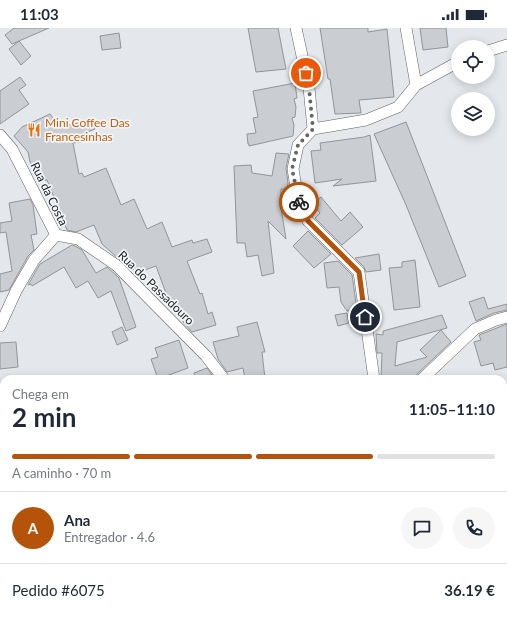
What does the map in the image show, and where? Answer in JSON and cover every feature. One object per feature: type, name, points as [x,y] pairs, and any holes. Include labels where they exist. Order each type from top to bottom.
[{"type":"street","points":[[296,28],[309,88],[313,129]]},
{"type":"street","points":[[406,28],[416,85]]},
{"type":"street","points":[[495,49],[507,45]]},
{"type":"street","points":[[373,375],[359,272],[308,221],[298,199],[292,169],[298,145],[313,129],[366,120],[398,107],[416,85],[451,66]]},
{"type":"street","name":"Rua da Costa","points":[[0,135],[12,149],[56,235],[34,260],[16,291],[0,326]]},
{"type":"street","name":"Rua do Passadouro","points":[[56,235],[78,239],[116,265],[206,356],[221,375]]},
{"type":"street","points":[[427,375],[475,329],[507,317]]},
{"type":"building","points":[[14,28],[49,28],[12,44],[5,35]]},
{"type":"building","points":[[248,28],[278,28],[286,69],[256,72]]},
{"type":"building","points":[[320,28],[368,28],[368,32],[387,29],[394,97],[359,100],[361,113],[335,114]]},
{"type":"building","points":[[420,28],[446,28],[448,47],[423,50]]},
{"type":"building","points":[[119,33],[121,48],[102,50],[100,36]]},
{"type":"building","points":[[19,41],[31,56],[21,65],[9,49]]},
{"type":"building","points":[[20,77],[26,85],[19,90],[29,104],[0,124],[0,91]]},
{"type":"building","points":[[295,83],[297,98],[294,99],[296,107],[295,117],[292,118],[294,125],[293,136],[249,146],[247,134],[256,133],[253,118],[258,117],[253,91]]},
{"type":"building","points":[[50,114],[60,127],[92,120],[95,129],[85,133],[86,141],[73,143],[79,174],[82,173],[84,177],[106,168],[121,205],[134,199],[147,229],[162,222],[172,247],[192,240],[193,243],[207,239],[212,252],[187,261],[200,294],[202,293],[208,314],[212,312],[216,325],[192,332],[183,322],[176,302],[170,304],[156,266],[137,273],[132,268],[130,269],[102,244],[94,225],[76,232],[67,230],[47,180],[39,181],[38,174],[30,162],[28,152],[14,136],[22,127]]},
{"type":"building","points":[[406,122],[466,276],[439,287],[406,205],[374,134]]},
{"type":"building","points":[[370,135],[376,181],[333,186],[342,179],[315,183],[311,151],[321,150],[320,143]]},
{"type":"building","points":[[276,153],[289,154],[286,168],[288,183],[287,190],[281,189],[281,208],[286,239],[268,221],[274,273],[262,276],[258,255],[247,257],[245,243],[237,243],[234,166],[251,165],[252,173],[272,176]]},
{"type":"building","points":[[321,197],[341,221],[350,212],[363,227],[342,245],[315,218],[320,213],[312,204]]},
{"type":"building","points":[[30,199],[33,205],[37,234],[31,235],[34,250],[28,256],[9,290],[0,292],[0,274],[12,271],[6,232],[0,233],[0,223],[12,221],[9,203]]},
{"type":"building","points":[[308,231],[331,254],[314,268],[293,246]]},
{"type":"building","points":[[72,245],[82,250],[96,273],[107,267],[119,278],[136,327],[126,331],[111,291],[98,298],[88,281],[76,288],[64,267],[32,286],[31,284],[28,285],[40,264]]},
{"type":"building","points":[[379,254],[381,270],[366,272],[364,267],[355,258]]},
{"type":"building","points":[[415,260],[420,307],[394,310],[389,268],[402,267],[402,262]]},
{"type":"building","points":[[338,261],[352,275],[357,310],[347,311],[341,302],[339,287],[327,288],[324,263]]},
{"type":"building","points":[[484,297],[488,309],[507,304],[507,310],[494,313],[476,321],[469,302]]},
{"type":"building","points":[[347,313],[349,323],[338,326],[335,315]]},
{"type":"building","points":[[442,315],[447,328],[397,342],[395,366],[427,357],[420,350],[441,330],[451,342],[417,375],[381,375],[382,353],[377,353],[376,334],[383,335],[383,331]]},
{"type":"building","points":[[257,322],[265,352],[262,352],[265,375],[244,375],[243,368],[227,372],[218,359],[213,342],[239,336],[237,327]]},
{"type":"building","points":[[507,324],[507,367],[495,370],[493,363],[481,366],[474,342],[481,340],[479,335]]},
{"type":"building","points":[[122,327],[128,340],[117,345],[112,332]]},
{"type":"building","points":[[179,340],[188,368],[169,375],[157,375],[151,359],[158,357],[155,348]]},
{"type":"building","points":[[16,342],[18,367],[0,369],[0,343]]},
{"type":"building","points":[[207,368],[212,375],[194,375],[194,373]]},
{"type":"way so far","points":[[299,202],[292,169],[298,145],[313,129],[306,73]]},
{"type":"place","name":"Mini Coffee Das Francesinhas","points":[[34,130]]},
{"type":"route","points":[[299,202],[308,221],[359,272],[365,317]]}]
